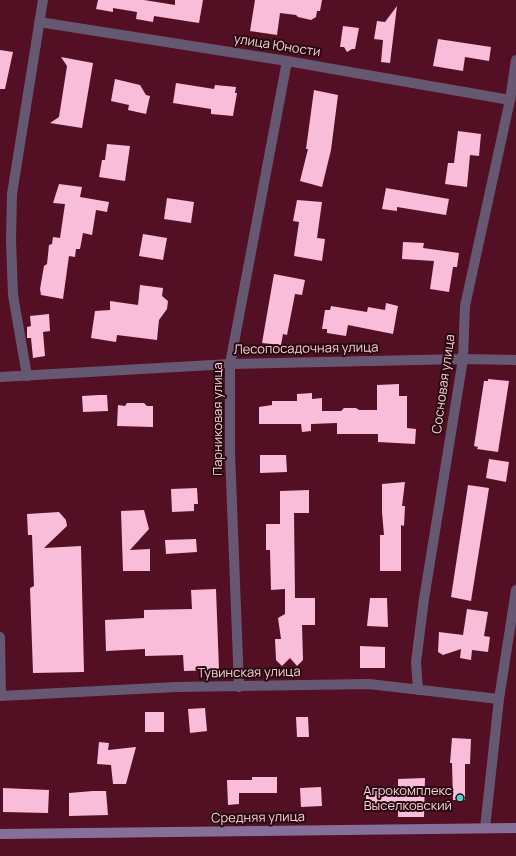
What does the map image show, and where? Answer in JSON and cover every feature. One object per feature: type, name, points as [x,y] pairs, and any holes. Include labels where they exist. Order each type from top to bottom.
[{"type":"street","points":[[27,376],[14,295],[11,240],[12,194],[43,0]]},
{"type":"street","name":"улица Юности","points":[[39,22],[287,60],[510,100]]},
{"type":"street","name":"Парниковая улица","points":[[239,687],[231,461],[230,364],[287,60]]},
{"type":"street","name":"Сосновая улица","points":[[418,690],[416,662],[424,599],[463,359],[465,306],[510,100],[516,60]]},
{"type":"street","name":"Лесопосадочная улица","points":[[0,377],[230,364],[463,359],[516,360]]},
{"type":"street","points":[[485,828],[499,699],[516,590]]},
{"type":"street","points":[[0,638],[1,696]]},
{"type":"street","name":"Тувинская улица","points":[[1,696],[176,687],[369,684],[499,699]]},
{"type":"street","name":"Средняя улица","points":[[0,834],[516,828]]},
{"type":"building","points":[[98,0],[144,0],[175,5],[175,0],[203,0],[199,23],[154,16],[153,22],[136,19],[137,12],[113,8],[113,12],[96,9]]},
{"type":"building","points":[[255,0],[322,0],[320,11],[317,11],[316,17],[311,20],[298,17],[296,15],[280,13],[277,35],[250,31]]},
{"type":"building","points":[[397,6],[390,63],[381,62],[383,40],[374,39],[377,21],[385,22]]},
{"type":"building","points":[[343,26],[359,28],[355,49],[347,52],[344,47],[340,47]]},
{"type":"building","points":[[438,39],[491,47],[489,61],[465,57],[463,71],[433,66]]},
{"type":"building","points":[[0,50],[13,52],[5,89],[0,89]]},
{"type":"building","points":[[61,57],[93,63],[82,128],[50,123],[59,117],[67,66]]},
{"type":"building","points":[[115,79],[140,85],[146,95],[150,96],[146,114],[128,110],[129,105],[111,101]]},
{"type":"building","points":[[176,83],[214,89],[215,85],[236,87],[235,93],[237,93],[233,116],[211,114],[211,109],[173,103]]},
{"type":"building","points":[[314,90],[338,95],[331,150],[322,187],[300,181],[308,149],[306,149]]},
{"type":"building","points":[[458,131],[481,134],[479,156],[470,155],[467,187],[445,184],[448,163],[454,163]]},
{"type":"building","points":[[107,144],[130,146],[125,181],[99,177],[102,160],[105,160]]},
{"type":"building","points":[[59,184],[82,187],[80,197],[109,202],[107,212],[96,210],[92,235],[83,233],[80,249],[76,249],[75,257],[69,256],[63,299],[41,295],[40,289],[44,266],[47,264],[49,245],[52,244],[53,237],[60,238],[65,204],[53,203]]},
{"type":"building","points":[[386,188],[449,199],[446,215],[397,207],[397,211],[382,209]]},
{"type":"building","points":[[167,198],[194,202],[191,223],[164,219]]},
{"type":"building","points":[[297,200],[322,202],[317,238],[325,239],[322,261],[294,256],[299,222],[293,221]]},
{"type":"building","points":[[143,234],[167,238],[163,260],[139,256]]},
{"type":"building","points":[[403,242],[424,243],[423,248],[459,253],[457,267],[453,267],[449,292],[430,289],[434,261],[402,259]]},
{"type":"building","points":[[274,274],[305,280],[302,295],[295,294],[287,335],[283,334],[281,345],[262,343]]},
{"type":"building","points":[[140,285],[163,288],[162,296],[168,301],[167,309],[159,320],[157,340],[117,335],[116,342],[91,338],[95,311],[110,310],[110,301],[138,305]]},
{"type":"building","points":[[386,303],[398,306],[393,334],[348,325],[346,336],[327,333],[327,329],[322,329],[325,310],[330,310],[331,306],[367,312],[368,307],[385,310]]},
{"type":"building","points":[[49,314],[50,331],[43,332],[45,356],[33,358],[31,338],[27,338],[27,327],[31,326],[30,316]]},
{"type":"building","points":[[488,379],[509,381],[498,452],[477,449],[478,447],[474,446],[484,381],[488,381]]},
{"type":"building","points":[[399,384],[399,396],[407,396],[407,428],[416,429],[415,444],[378,442],[378,434],[337,434],[337,423],[311,424],[311,431],[302,432],[301,424],[259,424],[259,407],[272,405],[272,401],[297,401],[297,394],[312,393],[312,399],[322,398],[322,411],[341,411],[344,408],[377,410],[377,385]]},
{"type":"building","points":[[107,395],[108,411],[83,412],[82,396]]},
{"type":"building","points":[[127,403],[144,403],[147,406],[153,406],[153,427],[117,426],[118,405],[125,406]]},
{"type":"building","points":[[260,455],[286,455],[287,472],[260,473]]},
{"type":"building","points":[[489,459],[509,462],[506,482],[486,478]]},
{"type":"building","points":[[405,482],[402,506],[405,506],[404,526],[401,525],[401,571],[380,571],[380,535],[384,535],[382,484]]},
{"type":"building","points":[[468,485],[489,488],[471,601],[451,597]]},
{"type":"building","points":[[197,488],[198,504],[194,504],[194,511],[172,512],[171,489]]},
{"type":"building","points":[[309,490],[309,513],[294,513],[295,598],[315,598],[315,625],[302,625],[303,660],[297,666],[290,658],[282,666],[276,660],[275,639],[281,639],[278,618],[285,614],[285,589],[271,590],[270,550],[266,550],[266,524],[280,524],[280,491]]},
{"type":"building","points":[[144,510],[149,529],[130,550],[150,549],[150,571],[123,571],[121,511]]},
{"type":"building","points":[[59,512],[66,520],[67,526],[44,548],[81,546],[84,672],[33,673],[30,588],[34,586],[32,535],[28,535],[27,514]]},
{"type":"building","points":[[196,539],[197,552],[166,554],[165,540]]},
{"type":"building","points":[[216,589],[219,670],[184,671],[183,655],[145,656],[145,649],[106,651],[105,620],[144,618],[144,610],[192,609],[191,590]]},
{"type":"building","points":[[370,598],[387,598],[388,627],[367,626]]},
{"type":"building","points":[[467,609],[488,612],[484,636],[490,637],[488,652],[472,650],[471,660],[460,658],[461,649],[443,655],[438,652],[439,632],[463,635]]},
{"type":"building","points":[[360,646],[385,647],[385,668],[360,668]]},
{"type":"building","points":[[205,708],[207,731],[190,733],[188,709]]},
{"type":"building","points":[[145,712],[164,712],[164,732],[145,732]]},
{"type":"building","points":[[296,717],[308,717],[309,737],[297,737]]},
{"type":"building","points":[[452,738],[471,739],[470,764],[465,764],[465,800],[453,800],[452,763],[450,763]]},
{"type":"building","points":[[99,742],[109,743],[108,750],[136,747],[126,784],[113,784],[111,765],[97,764]]},
{"type":"building","points":[[252,777],[277,777],[277,793],[239,793],[239,804],[228,805],[227,780],[252,780]]},
{"type":"building","points":[[425,778],[424,817],[398,817],[398,809],[366,808],[366,788],[398,789],[398,779]]},
{"type":"building","points":[[321,787],[322,806],[301,807],[300,788]]},
{"type":"building","points":[[3,788],[49,790],[48,813],[3,812]]},
{"type":"building","points":[[106,791],[108,815],[69,816],[69,793]]},
{"type":"place","name":"Агрокомплекс Выселковский","points":[[460,798]]}]
